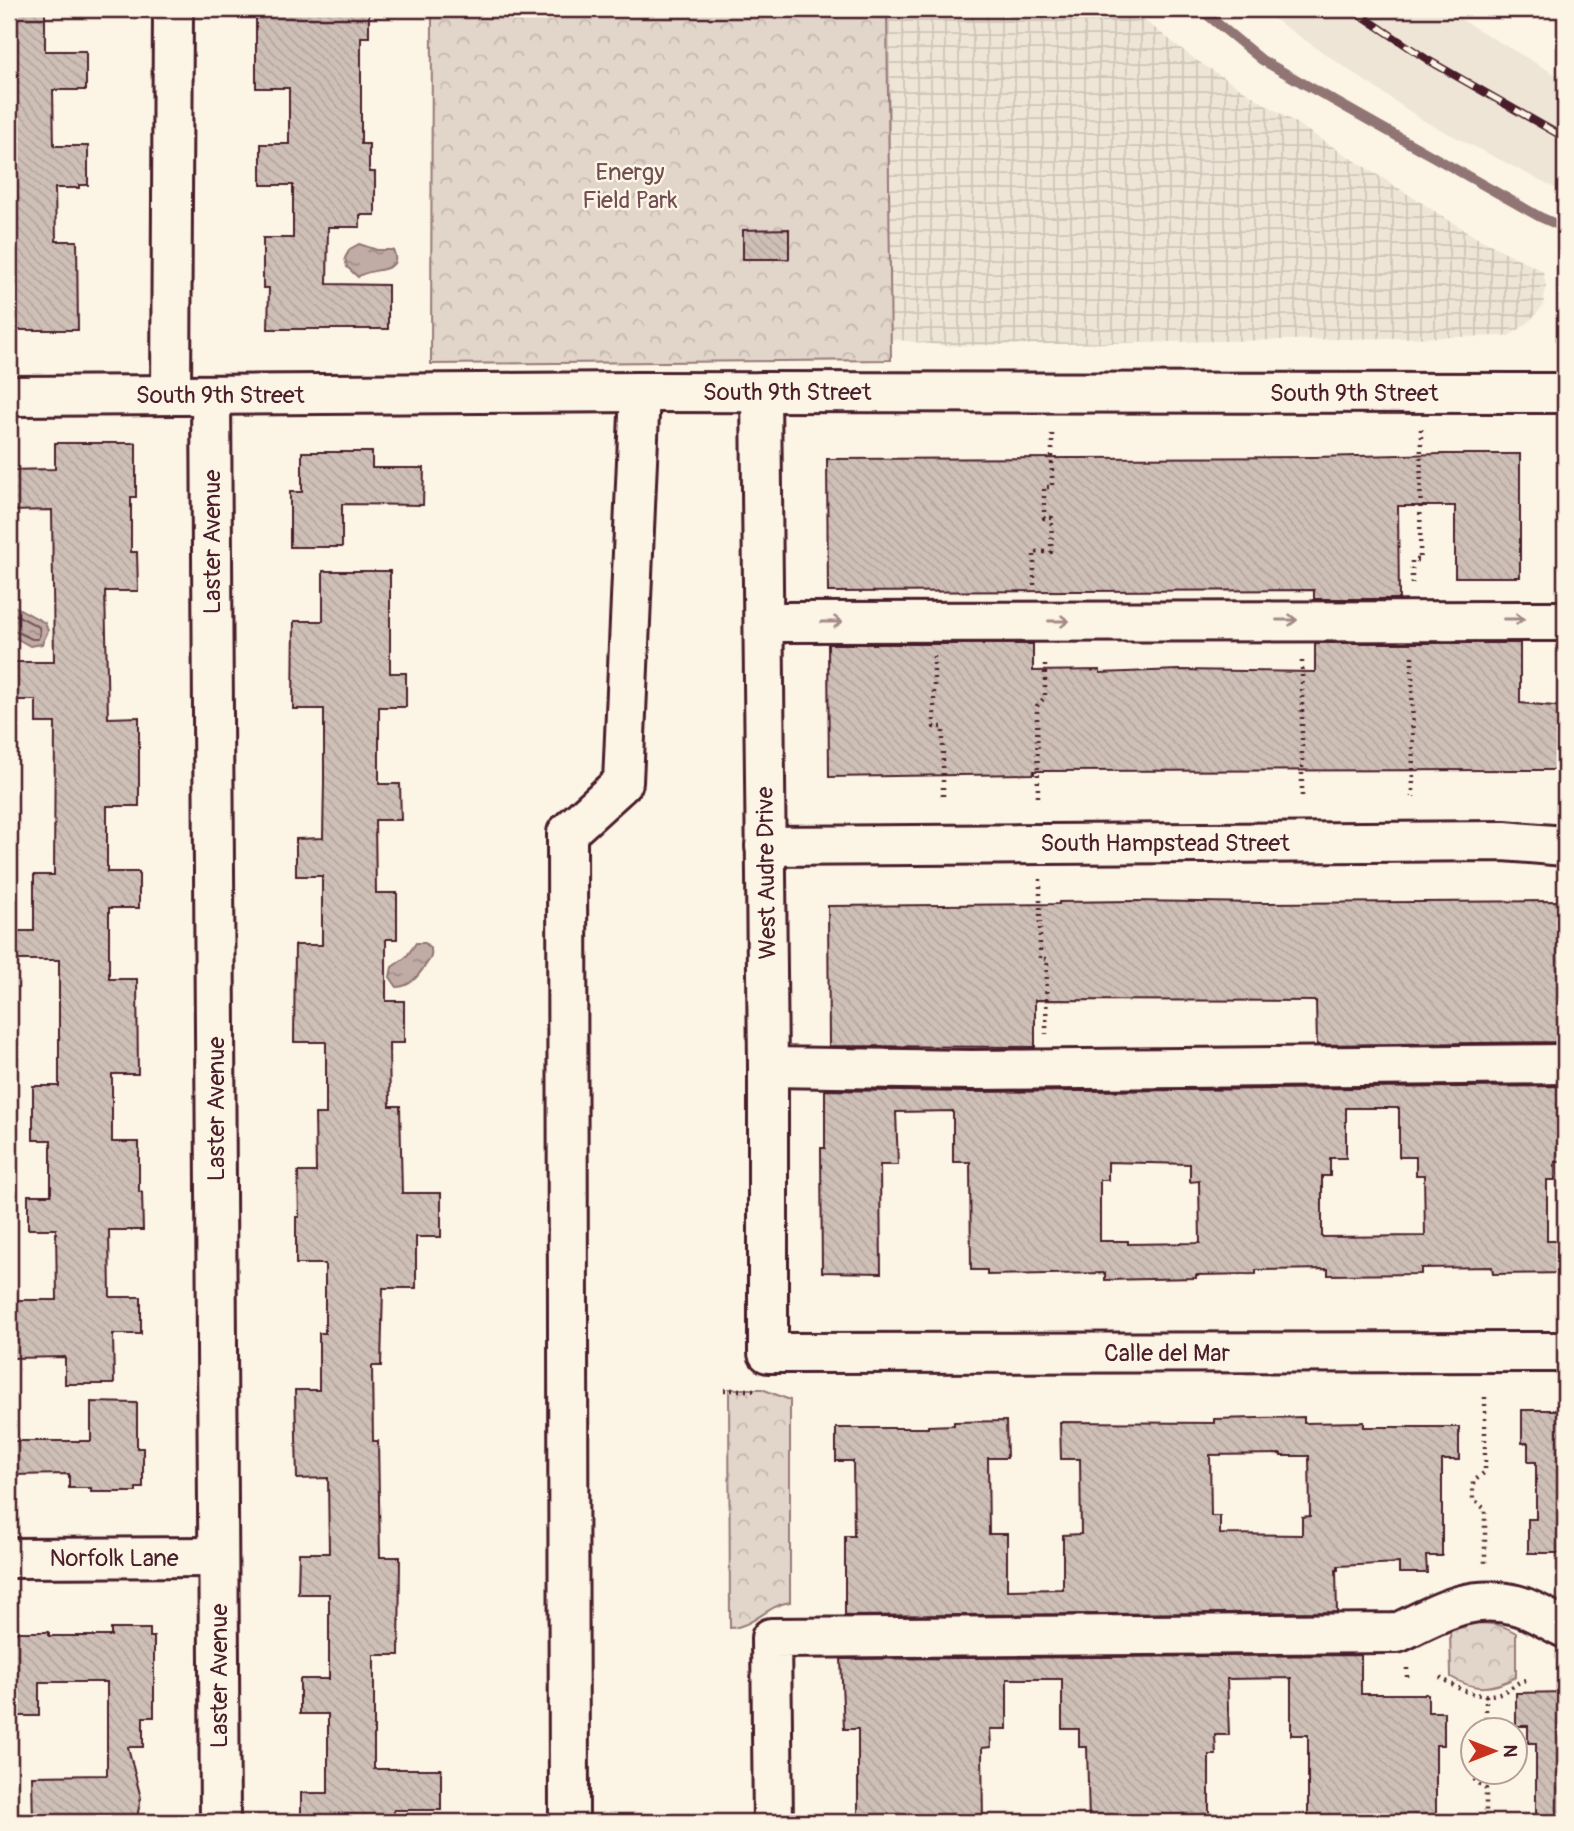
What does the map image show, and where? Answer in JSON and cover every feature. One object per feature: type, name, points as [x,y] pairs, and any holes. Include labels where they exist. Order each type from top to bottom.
[{"type":"street","points":[[171,395],[173,9]]},
{"type":"street","points":[[569,1822],[567,833],[622,782],[640,393]]},
{"type":"street","name":"West Audre Drive","points":[[761,393],[768,1353]]},
{"type":"street","name":"South 9th Street","points":[[9,396],[1565,393]]},
{"type":"street","name":"Laster Avenue","points":[[211,395],[220,1822]]},
{"type":"street","points":[[764,622],[1565,621]]},
{"type":"street","name":"South Hampstead Street","points":[[765,846],[1504,841],[1565,846]]},
{"type":"street","points":[[768,1067],[971,1070],[1565,1064]]},
{"type":"street","name":"Calle del Mar","points":[[768,1353],[1565,1352]]},
{"type":"street","name":"Norfolk Lane","points":[[9,1558],[218,1557]]},
{"type":"street","points":[[773,1822],[771,1637],[1397,1633],[1456,1605],[1487,1602],[1517,1605],[1565,1628]]},
{"type":"path","points":[[1412,591],[1412,560],[1420,560],[1421,428]]},
{"type":"path","points":[[1034,586],[1034,552],[1051,552],[1052,518],[1044,518],[1044,487],[1052,487],[1052,430]]},
{"type":"path","points":[[934,643],[934,727],[943,727],[943,798]]},
{"type":"path","points":[[1412,648],[1413,797]]},
{"type":"path","points":[[1302,661],[1302,797]]},
{"type":"path","points":[[1038,797],[1037,706],[1045,697],[1045,664]]},
{"type":"path","points":[[1040,878],[1040,958],[1047,958],[1046,1041]]},
{"type":"path","points":[[1485,1397],[1485,1472],[1473,1482],[1473,1499],[1485,1509],[1485,1576]]},
{"type":"path","points":[[1440,1677],[1460,1691],[1486,1695],[1499,1693],[1521,1680],[1529,1680]]},
{"type":"path","points":[[1486,1695],[1486,1716]]},
{"type":"path","points":[[1482,1786],[1486,1789],[1486,1822]]},
{"type":"shaded area","points":[[887,9],[1130,9],[1196,60],[1474,236],[1543,271],[1546,287],[1543,306],[1528,323],[1509,336],[945,346],[891,339]]},
{"type":"shaded area","points":[[1259,9],[1445,9],[1565,80],[1565,193],[1424,121]]},
{"type":"green space","name":"Energy Field Park","points":[[432,9],[887,9],[891,360],[431,364]]},
{"type":"green space","points":[[729,1389],[762,1389],[790,1400],[790,1602],[774,1607],[746,1624],[730,1628]]},
{"type":"green space","points":[[1474,1623],[1496,1625],[1516,1633],[1516,1677],[1491,1686],[1475,1687],[1451,1677],[1450,1629]]},
{"type":"water","points":[[359,244],[377,250],[393,250],[394,263],[390,267],[358,277],[347,267],[345,258],[350,249]]},
{"type":"water","points":[[9,603],[45,623],[48,631],[42,644],[30,646],[9,634]]},
{"type":"water","points":[[416,943],[425,943],[429,947],[430,959],[412,981],[397,987],[390,977],[392,967],[406,957]]},
{"type":"building","points":[[9,9],[45,9],[45,51],[86,51],[86,90],[53,90],[54,146],[88,146],[88,185],[79,185],[79,188],[55,188],[56,241],[77,241],[78,330],[9,330]]},
{"type":"building","points":[[256,9],[369,9],[369,37],[361,37],[361,144],[369,144],[369,172],[375,172],[375,215],[360,215],[360,227],[328,227],[327,284],[388,285],[388,329],[268,329],[269,288],[263,288],[263,238],[293,238],[293,185],[261,185],[261,144],[289,144],[289,88],[256,88]]},
{"type":"building","points":[[789,229],[789,259],[743,259],[743,230]]},
{"type":"building","points":[[55,443],[136,443],[136,497],[131,497],[131,552],[137,552],[138,591],[105,591],[108,718],[139,717],[139,806],[107,806],[107,872],[139,872],[139,908],[109,908],[109,979],[137,979],[138,1074],[112,1074],[112,1142],[139,1142],[139,1192],[142,1192],[143,1230],[109,1230],[110,1297],[141,1297],[141,1334],[113,1334],[114,1384],[65,1384],[65,1357],[13,1358],[13,1300],[57,1300],[56,1229],[28,1229],[28,1195],[51,1195],[51,1140],[33,1140],[33,1086],[59,1086],[59,960],[14,960],[14,931],[34,931],[34,875],[54,875],[55,723],[36,723],[36,700],[9,700],[9,662],[54,662],[52,510],[9,511],[9,470],[55,469]]},
{"type":"building","points":[[302,452],[372,452],[372,468],[424,468],[423,505],[342,504],[342,547],[290,547],[290,492],[302,492]]},
{"type":"building","points":[[1520,454],[1520,577],[1455,577],[1455,506],[1398,506],[1399,599],[1314,599],[1314,590],[828,592],[827,459]]},
{"type":"building","points":[[323,571],[390,571],[390,673],[406,673],[406,707],[379,707],[379,784],[400,784],[401,820],[375,820],[376,893],[397,893],[397,939],[386,939],[386,1001],[404,1001],[404,1043],[389,1043],[390,1106],[400,1106],[402,1193],[441,1193],[441,1237],[416,1237],[416,1288],[383,1288],[381,1366],[372,1366],[373,1441],[378,1441],[380,1557],[400,1557],[399,1655],[374,1655],[374,1769],[441,1769],[441,1810],[394,1810],[394,1822],[301,1822],[301,1793],[328,1793],[328,1714],[300,1714],[300,1679],[329,1679],[329,1594],[298,1594],[299,1553],[329,1553],[328,1478],[297,1479],[295,1390],[319,1390],[319,1333],[325,1333],[325,1264],[296,1264],[298,1172],[316,1172],[315,1114],[326,1114],[326,1042],[294,1042],[295,945],[322,945],[322,876],[296,876],[296,839],[323,838],[324,709],[293,709],[294,621],[323,621]]},
{"type":"building","points":[[1315,643],[1520,643],[1520,703],[1565,707],[1565,770],[1034,771],[1034,774],[829,777],[828,644],[1033,644],[1033,671],[1100,670],[1100,673],[1179,670],[1315,672]]},
{"type":"building","points":[[1133,901],[1565,901],[1565,1042],[1317,1045],[1316,1001],[1035,1000],[1035,1047],[829,1046],[828,906]]},
{"type":"building","points":[[1565,1086],[1565,1162],[1555,1162],[1555,1180],[1547,1180],[1547,1241],[1565,1241],[1565,1273],[1493,1274],[1492,1267],[1421,1268],[1421,1274],[1328,1275],[1328,1269],[1256,1270],[1256,1274],[1196,1275],[1196,1278],[1105,1280],[1105,1273],[987,1275],[987,1270],[971,1270],[970,1162],[953,1162],[953,1111],[896,1112],[898,1165],[880,1165],[881,1273],[822,1272],[821,1148],[825,1148],[825,1090],[971,1092]],"holes":[[[1346,1108],[1399,1108],[1399,1157],[1416,1157],[1416,1175],[1424,1175],[1425,1236],[1322,1237],[1322,1176],[1330,1176],[1330,1158],[1346,1158]],[[1108,1162],[1190,1164],[1190,1182],[1199,1181],[1200,1243],[1128,1244],[1128,1241],[1100,1241],[1100,1180],[1108,1180]]]},
{"type":"building","points":[[91,1402],[137,1403],[137,1448],[143,1448],[143,1488],[136,1488],[136,1492],[91,1492],[91,1488],[69,1488],[69,1474],[11,1475],[11,1441],[91,1441]]},
{"type":"building","points":[[1522,1410],[1565,1410],[1565,1553],[1528,1553],[1528,1519],[1536,1519],[1536,1462],[1528,1462],[1528,1443],[1522,1443]]},
{"type":"building","points":[[1304,1417],[1304,1423],[1364,1422],[1364,1427],[1459,1427],[1459,1460],[1442,1460],[1442,1556],[1426,1556],[1427,1573],[1399,1573],[1399,1563],[1338,1566],[1337,1612],[845,1616],[845,1536],[854,1536],[853,1461],[836,1461],[836,1428],[928,1428],[954,1425],[954,1422],[1006,1421],[1007,1458],[988,1458],[989,1534],[1007,1534],[1007,1590],[1063,1589],[1063,1535],[1081,1534],[1080,1459],[1061,1459],[1060,1422],[1214,1423],[1214,1419]],"holes":[[[1210,1455],[1309,1456],[1310,1516],[1302,1517],[1302,1535],[1220,1534],[1220,1516],[1211,1516]]]},
{"type":"building","points":[[111,1629],[150,1629],[150,1637],[154,1637],[154,1717],[143,1717],[143,1747],[128,1747],[141,1798],[136,1822],[33,1822],[32,1776],[107,1775],[107,1682],[39,1682],[39,1716],[9,1716],[11,1632],[49,1632],[49,1636],[111,1636]]},
{"type":"building","points":[[1361,1655],[1361,1694],[1428,1694],[1428,1712],[1444,1712],[1444,1745],[1436,1745],[1436,1822],[1308,1822],[1308,1735],[1291,1735],[1291,1678],[1227,1679],[1229,1735],[1215,1735],[1216,1755],[1209,1755],[1209,1822],[1089,1822],[1087,1747],[1079,1747],[1079,1729],[1062,1729],[1062,1679],[1007,1679],[1007,1729],[990,1729],[991,1747],[982,1748],[983,1822],[858,1822],[858,1729],[844,1729],[841,1659]]},
{"type":"building","points":[[1565,1692],[1565,1822],[1536,1822],[1536,1743],[1528,1743],[1528,1716],[1516,1716],[1516,1693]]},
{"type":"waterway","points":[[1200,9],[1262,60],[1540,217],[1565,228]]},
{"type":"railway","points":[[1352,9],[1428,60],[1565,138]]}]
